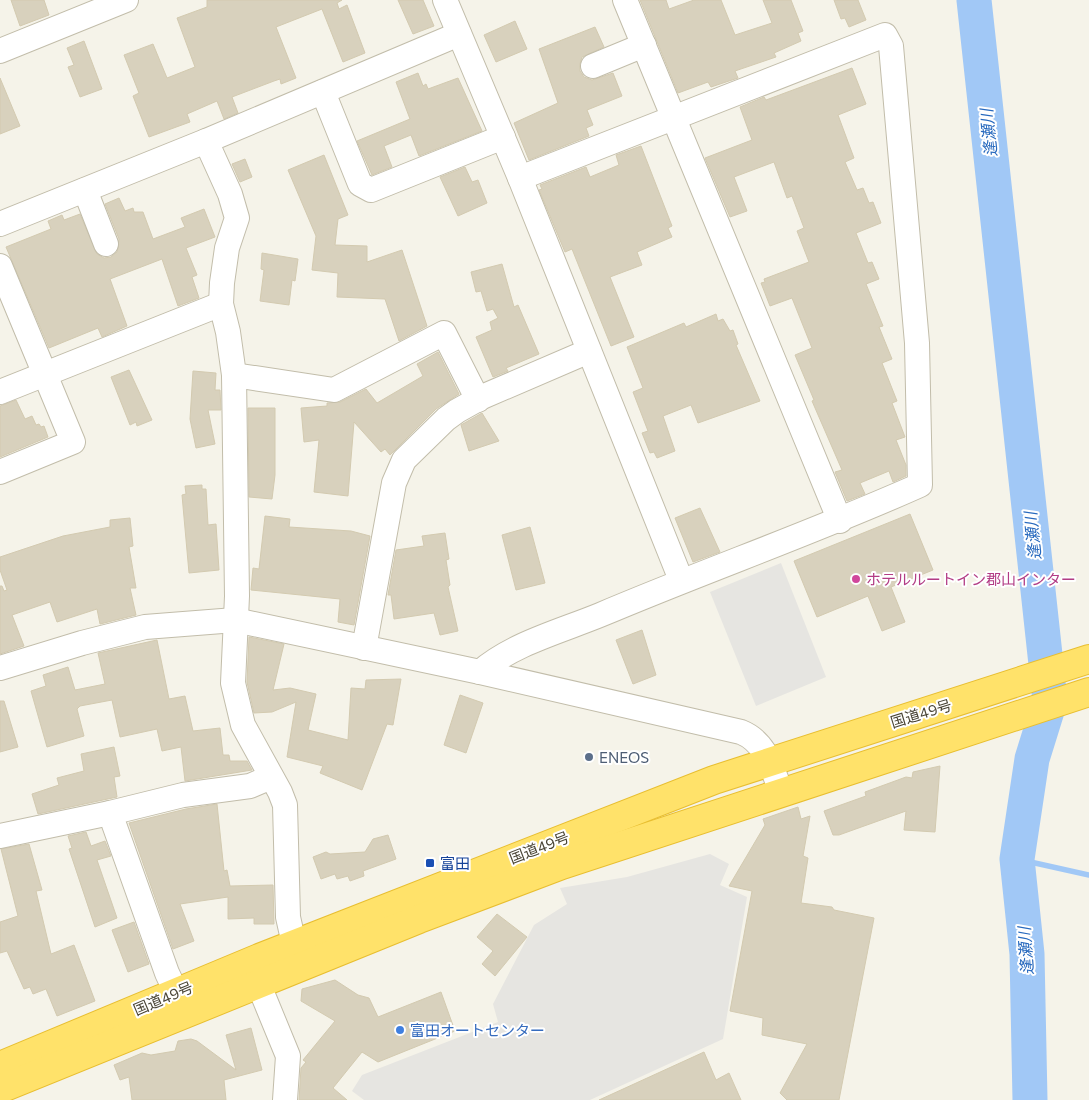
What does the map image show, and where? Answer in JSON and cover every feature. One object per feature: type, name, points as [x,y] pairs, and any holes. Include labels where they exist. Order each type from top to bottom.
[{"type":"highway","name":"国道49号","points":[[0,1066],[294,944],[714,780],[1089,659]]},
{"type":"highway","name":"国道49号","points":[[0,1089],[258,983],[562,865],[1089,692]]},
{"type":"street","points":[[0,51],[78,9],[126,0]]},
{"type":"street","points":[[445,0],[520,178],[681,580]]},
{"type":"street","points":[[626,0],[840,521]]},
{"type":"street","points":[[0,224],[206,142],[459,34]]},
{"type":"street","points":[[480,672],[496,660],[526,645],[681,580],[840,521],[920,485],[917,343],[891,46],[885,35],[520,178]]},
{"type":"street","points":[[593,66],[644,45]]},
{"type":"street","points":[[323,92],[360,184],[371,190],[503,137]]},
{"type":"street","points":[[206,142],[230,194],[237,218],[227,248],[222,283],[222,304],[234,375],[237,596],[233,683],[243,725],[285,805],[288,917],[294,944]]},
{"type":"street","points":[[85,190],[106,244]]},
{"type":"street","points":[[0,266],[73,442],[0,472]]},
{"type":"street","points":[[0,392],[222,304]]},
{"type":"street","points":[[234,375],[334,390],[444,334],[478,400]]},
{"type":"street","points":[[364,648],[397,473],[404,460],[446,419],[478,400],[590,351]]},
{"type":"street","points":[[0,668],[82,643],[144,627],[235,620],[480,672],[741,732],[758,742],[770,762],[781,792]]},
{"type":"street","points":[[0,836],[110,813],[183,795],[250,786],[271,777]]},
{"type":"street","points":[[110,813],[167,972],[176,992]]},
{"type":"street","points":[[258,983],[288,1056],[286,1100]]},
{"type":"shaded area","points":[[781,563],[826,677],[756,706],[710,592]]},
{"type":"shaded area","points":[[710,854],[729,864],[720,885],[747,897],[723,1039],[590,1100],[364,1100],[352,1091],[362,1075],[498,1022],[493,1004],[534,925],[567,904],[560,888],[627,877]]},
{"type":"building","points":[[11,0],[44,0],[49,15],[20,26]]},
{"type":"building","points":[[207,0],[342,0],[337,3],[339,9],[347,5],[365,53],[343,62],[322,9],[276,27],[296,78],[281,84],[280,79],[232,97],[238,113],[224,119],[217,101],[187,114],[190,122],[149,137],[133,96],[139,93],[124,55],[153,44],[167,78],[195,67],[177,18],[207,7]]},
{"type":"building","points":[[398,0],[423,0],[434,26],[413,34]]},
{"type":"building","points":[[640,0],[666,0],[669,9],[694,0],[721,0],[735,35],[772,23],[763,0],[791,0],[803,31],[798,33],[801,41],[774,53],[776,57],[735,71],[738,78],[711,87],[708,82],[678,93]]},
{"type":"building","points":[[834,0],[858,0],[866,20],[849,27],[845,18],[841,19]]},
{"type":"building","points":[[515,21],[527,49],[496,62],[484,35]]},
{"type":"building","points":[[595,27],[604,47],[582,57],[580,71],[584,77],[592,80],[613,73],[622,96],[587,110],[593,125],[586,128],[589,136],[529,160],[514,123],[558,103],[539,49]]},
{"type":"building","points":[[84,41],[102,89],[80,97],[68,67],[74,65],[67,48]]},
{"type":"building","points":[[852,68],[866,104],[838,115],[854,158],[845,162],[857,190],[863,188],[869,203],[873,202],[881,223],[856,233],[868,263],[872,262],[879,279],[866,284],[883,326],[879,327],[892,359],[882,363],[897,401],[892,403],[905,437],[896,440],[906,465],[906,476],[893,482],[889,471],[860,483],[865,494],[847,501],[835,472],[842,470],[812,401],[814,400],[795,355],[812,348],[792,298],[770,306],[761,283],[765,282],[764,279],[809,262],[797,231],[804,228],[792,196],[787,198],[774,162],[734,177],[747,211],[730,217],[705,158],[752,140],[740,107],[764,97],[766,100]]},
{"type":"building","points":[[418,73],[423,86],[426,84],[428,89],[458,78],[482,131],[419,156],[411,135],[384,146],[392,167],[372,175],[357,141],[410,119],[396,82]]},
{"type":"building","points":[[0,78],[20,126],[0,134]]},
{"type":"building","points":[[641,146],[672,226],[668,228],[672,237],[637,252],[642,265],[610,277],[634,337],[611,346],[572,249],[565,252],[539,190],[542,189],[540,185],[586,167],[590,177],[619,165],[616,155]]},
{"type":"building","points":[[324,155],[348,215],[338,219],[335,245],[367,246],[367,262],[402,250],[427,326],[399,341],[385,299],[337,297],[338,273],[312,270],[316,236],[288,170]]},
{"type":"building","points":[[245,159],[252,177],[240,182],[232,164]]},
{"type":"building","points":[[465,167],[472,182],[478,180],[487,203],[458,216],[440,177]]},
{"type":"building","points":[[119,198],[125,211],[133,208],[134,212],[143,212],[153,239],[185,227],[181,218],[204,209],[215,237],[186,248],[197,275],[192,277],[199,298],[178,306],[162,259],[110,279],[127,326],[102,337],[98,328],[49,348],[6,247],[51,229],[48,221],[62,215],[64,220],[80,214],[97,254],[104,258],[111,257],[117,252],[119,239],[105,204]]},
{"type":"building","points":[[262,253],[298,259],[295,281],[292,280],[289,305],[260,301],[264,270],[261,269]]},
{"type":"building","points":[[502,264],[514,307],[518,305],[539,354],[506,368],[508,371],[493,377],[476,337],[492,330],[490,322],[498,318],[493,309],[487,311],[481,291],[476,292],[471,272]]},
{"type":"building","points":[[716,314],[718,321],[723,319],[730,331],[733,330],[738,344],[736,345],[760,401],[698,423],[691,405],[663,416],[675,451],[657,458],[654,452],[650,453],[642,433],[648,431],[633,392],[643,388],[627,347],[684,323],[686,327]]},
{"type":"building","points":[[438,352],[459,394],[436,409],[390,455],[385,449],[381,452],[354,422],[348,496],[314,492],[319,440],[304,442],[301,408],[327,406],[327,403],[340,402],[366,389],[377,403],[423,376],[417,364]]},
{"type":"building","points":[[129,370],[152,420],[137,426],[136,422],[130,425],[111,377]]},
{"type":"building","points":[[193,371],[216,373],[215,390],[220,390],[221,410],[208,410],[215,444],[196,448],[190,419]]},
{"type":"building","points":[[16,400],[25,419],[32,416],[36,425],[44,426],[48,437],[0,457],[0,406]]},
{"type":"building","points":[[248,408],[275,408],[275,475],[272,499],[249,497]]},
{"type":"building","points":[[482,413],[499,441],[469,451],[461,425]]},
{"type":"building","points":[[202,485],[202,489],[206,489],[208,525],[216,524],[219,570],[189,573],[182,495],[186,494],[185,486]]},
{"type":"building","points":[[700,508],[720,552],[693,562],[675,518]]},
{"type":"building","name":"ホテルルートイン郡山インター","points":[[910,514],[933,570],[891,587],[905,622],[882,631],[868,596],[817,617],[794,561]]},
{"type":"building","points":[[265,516],[290,519],[289,527],[351,531],[370,536],[354,625],[338,622],[340,599],[251,590],[253,568],[259,569]]},
{"type":"building","points":[[130,518],[133,546],[129,547],[136,588],[130,588],[136,615],[100,624],[97,609],[57,622],[50,602],[12,615],[24,646],[0,654],[0,586],[2,586],[4,591],[7,590],[0,570],[0,557],[63,536],[110,527],[110,520]]},
{"type":"building","points":[[530,527],[545,583],[516,590],[502,535]]},
{"type":"building","points":[[445,533],[449,559],[446,560],[450,585],[448,587],[458,631],[440,635],[434,613],[394,619],[391,595],[388,595],[396,550],[424,546],[422,536]]},
{"type":"building","points":[[642,630],[656,675],[633,684],[616,640]]},
{"type":"building","points":[[249,637],[284,644],[273,690],[290,688],[316,694],[308,730],[348,740],[351,688],[365,689],[366,680],[401,679],[393,725],[387,724],[362,790],[320,773],[323,766],[287,757],[296,702],[272,712],[254,713],[247,682]]},
{"type":"building","points":[[157,640],[169,699],[185,696],[193,731],[220,728],[223,755],[229,755],[230,761],[247,761],[252,770],[185,781],[181,747],[162,751],[157,729],[120,737],[112,700],[80,706],[77,709],[84,736],[47,747],[31,691],[46,686],[43,675],[68,667],[75,690],[105,684],[98,653]]},
{"type":"building","points":[[460,695],[483,703],[466,753],[444,745]]},
{"type":"building","points":[[0,701],[4,701],[18,747],[0,752]]},
{"type":"building","points":[[114,747],[120,776],[114,777],[117,797],[38,814],[32,794],[59,785],[57,778],[84,771],[81,754]]},
{"type":"building","points":[[940,766],[935,832],[904,830],[906,811],[839,835],[833,835],[824,811],[866,796],[865,792],[906,777],[912,778],[913,772]]},
{"type":"building","points":[[217,804],[224,871],[227,870],[230,886],[273,885],[274,924],[254,924],[254,918],[228,919],[228,897],[180,904],[194,941],[173,949],[129,823],[186,809]]},
{"type":"building","points":[[798,807],[801,819],[810,816],[803,856],[808,858],[801,903],[832,907],[834,910],[874,918],[839,1100],[787,1100],[780,1093],[807,1044],[762,1035],[763,1018],[730,1011],[752,891],[729,886],[765,825],[763,819]]},
{"type":"building","points":[[86,832],[91,846],[105,841],[111,856],[97,860],[117,918],[95,927],[69,849],[72,848],[68,836]]},
{"type":"building","points":[[388,835],[396,859],[363,871],[364,876],[350,881],[348,876],[337,879],[335,874],[321,879],[313,857],[326,852],[330,854],[365,852],[373,839]]},
{"type":"building","points":[[29,844],[42,890],[36,891],[51,954],[74,945],[95,1001],[57,1016],[46,989],[33,994],[30,987],[24,989],[7,951],[0,953],[0,922],[18,916],[1,849]]},
{"type":"building","points":[[497,914],[527,937],[495,976],[482,964],[493,951],[477,937]]},
{"type":"building","points":[[134,922],[149,964],[128,972],[112,930]]},
{"type":"building","points":[[335,980],[358,995],[369,998],[378,1017],[441,992],[455,1031],[378,1062],[362,1052],[333,1088],[347,1100],[299,1100],[301,1068],[306,1062],[303,1060],[335,1021],[301,1001],[302,989]]},
{"type":"building","points":[[251,1028],[262,1070],[224,1080],[226,1100],[132,1100],[129,1077],[120,1080],[114,1065],[142,1053],[151,1055],[175,1051],[178,1041],[191,1039],[197,1041],[236,1070],[226,1035]]},
{"type":"building","points":[[704,1052],[716,1080],[729,1073],[741,1100],[599,1100]]},
{"type":"waterway","name":"逢瀬川","points":[[974,0],[1050,701],[1032,759],[1017,859],[1027,954],[1030,1100]]},
{"type":"waterway","points":[[1017,859],[1089,875]]},
{"type":"place","name":"ホテルルートイン郡山インター","points":[[856,579]]},
{"type":"place","name":"ENEOS","points":[[589,757]]},
{"type":"place","name":"富田","points":[[430,863]]},
{"type":"place","name":"富田オートセンター","points":[[400,1030]]}]
